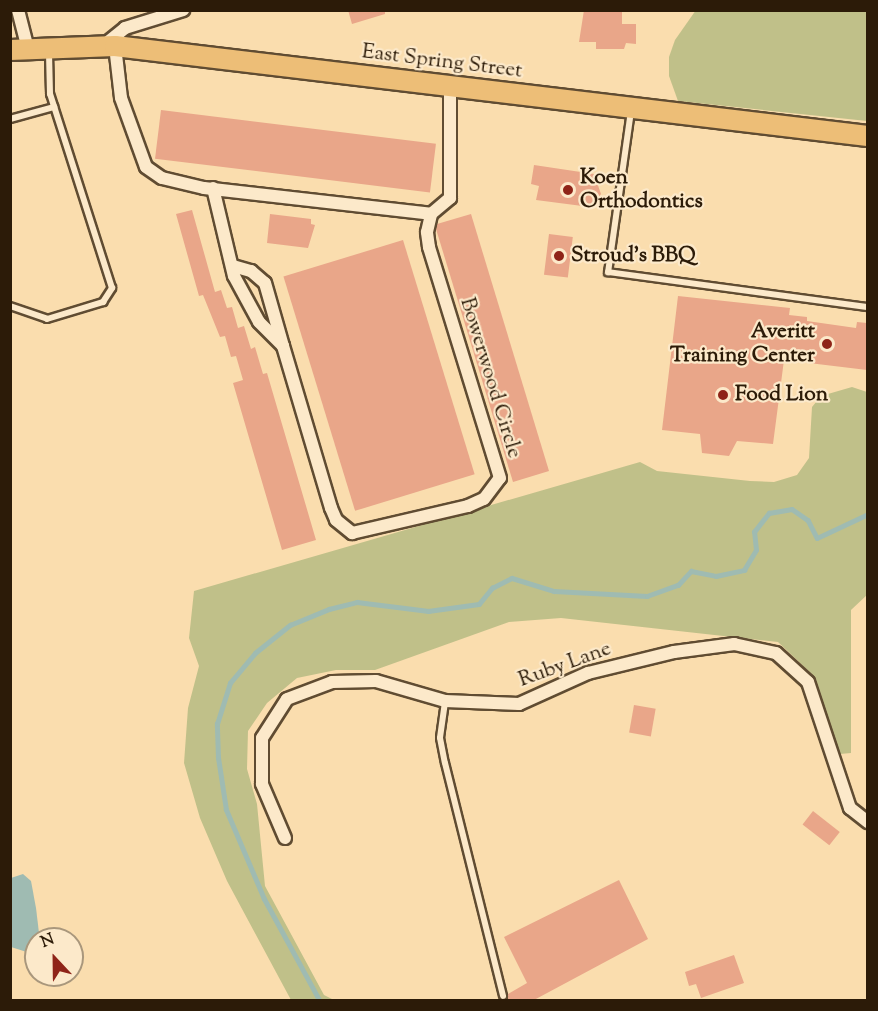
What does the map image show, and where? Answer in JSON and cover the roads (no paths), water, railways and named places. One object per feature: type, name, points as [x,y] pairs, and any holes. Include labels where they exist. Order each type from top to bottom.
[{"type":"main road","name":"East Spring Street","points":[[19,50],[108,46],[631,110],[867,136]]},
{"type":"street","points":[[18,10],[19,50]]},
{"type":"street","points":[[183,10],[125,28],[108,46],[121,98],[146,167],[162,178],[213,188],[431,214],[450,198],[450,87]]},
{"type":"street","name":"Bowerwood Circle","points":[[213,188],[233,266],[259,322],[283,346]]},
{"type":"street","name":"Bowerwood Circle","points":[[233,266],[251,271],[265,283],[331,508],[344,529],[358,534],[484,499],[500,478],[429,247],[427,232],[431,214]]},
{"type":"street","name":"Ruby Lane","points":[[285,838],[262,784],[262,738],[287,699],[332,682],[376,681],[446,701],[519,704],[588,673],[674,652],[734,644],[776,653],[808,682],[850,808],[867,822]]},
{"type":"lane","points":[[10,306],[47,319],[103,302],[112,288],[54,106],[48,48]]},
{"type":"lane","points":[[10,118],[54,106]]},
{"type":"lane","points":[[631,110],[608,272],[867,307]]},
{"type":"lane","points":[[446,701],[440,738],[503,996]]},
{"type":"water","points":[[23,874],[31,881],[36,908],[38,927],[24,927],[24,951],[11,947],[11,878]]},
{"type":"waterway","points":[[319,1000],[264,899],[226,810],[218,758],[217,724],[230,683],[255,653],[290,625],[329,609],[357,602],[428,611],[479,604],[492,588],[512,578],[554,591],[647,596],[678,585],[691,571],[716,576],[744,570],[756,550],[754,532],[769,513],[792,509],[808,520],[817,538],[868,514]]},
{"type":"place","name":"Koen Orthodontics","points":[[568,190]]},
{"type":"place","name":"Stroud's BBQ","points":[[559,256]]},
{"type":"place","name":"Averitt Training Center","points":[[827,344]]},
{"type":"place","name":"Food Lion","points":[[723,395]]}]
